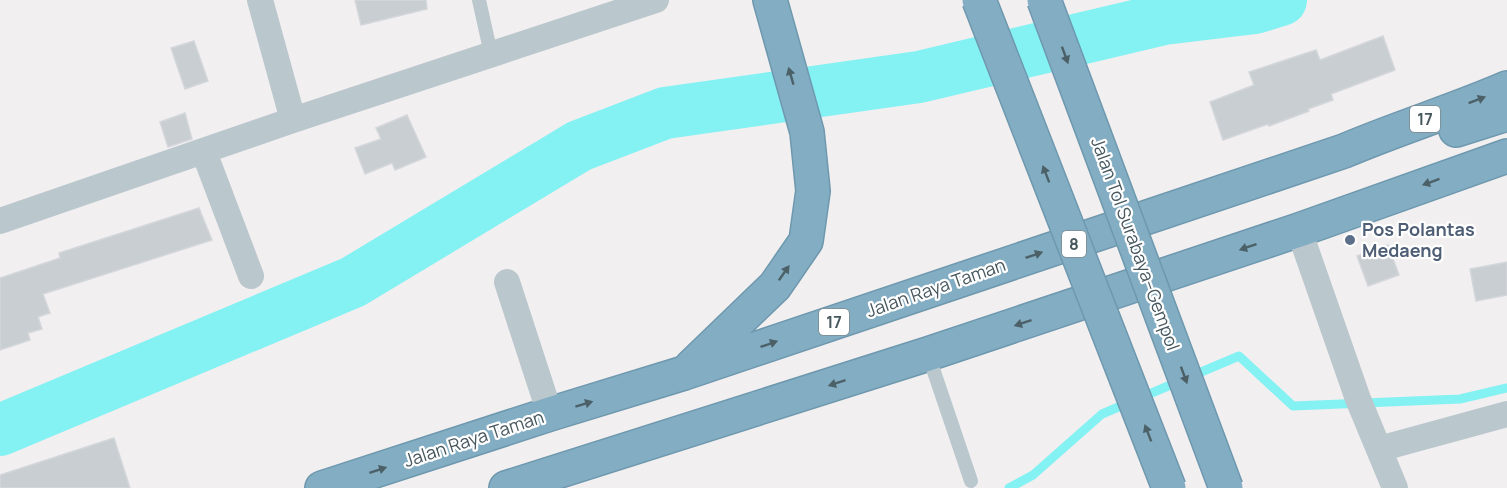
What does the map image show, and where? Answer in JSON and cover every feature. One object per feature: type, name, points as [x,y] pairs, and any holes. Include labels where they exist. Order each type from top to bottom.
[{"type":"highway","points":[[684,373],[775,286],[806,241],[813,191],[807,132],[770,0]]},
{"type":"highway","name":"8","points":[[979,0],[1169,488]]},
{"type":"highway","name":"Jalan Tol Surabaya–Gempol","points":[[1044,0],[1226,488]]},
{"type":"highway","name":"17","points":[[1344,151],[1507,88]]},
{"type":"highway","points":[[1344,151],[1368,153],[1398,148],[1507,114]]},
{"type":"highway","name":"Jalan Raya Taman","points":[[322,488],[684,373],[1344,151]]},
{"type":"highway","points":[[506,488],[928,354],[1299,230],[1500,156]]},
{"type":"street","points":[[260,0],[293,120]]},
{"type":"street","points":[[0,221],[293,120],[656,0]]},
{"type":"street","points":[[204,152],[251,276]]},
{"type":"street","points":[[1299,230],[1358,399],[1395,488]]},
{"type":"street","points":[[507,282],[550,414]]},
{"type":"street","points":[[1375,440],[1507,414]]},
{"type":"lane","points":[[479,0],[491,54]]},
{"type":"lane","points":[[928,354],[971,481]]},
{"type":"building","points":[[355,0],[426,0],[427,9],[361,25]]},
{"type":"building","points":[[1383,36],[1395,70],[1331,94],[1333,100],[1308,109],[1309,111],[1223,140],[1210,102],[1254,85],[1249,72],[1316,50],[1320,60]]},
{"type":"building","points":[[194,41],[208,81],[185,89],[171,48]]},
{"type":"building","points":[[185,113],[192,139],[168,147],[160,122]]},
{"type":"building","points":[[407,115],[426,157],[395,170],[392,163],[365,174],[355,148],[381,139],[376,128]]},
{"type":"building","points":[[199,208],[212,240],[43,294],[50,313],[38,317],[42,329],[28,333],[30,340],[0,350],[0,278],[60,258],[59,253]]},
{"type":"building","points":[[1388,245],[1399,275],[1368,286],[1357,256]]},
{"type":"building","points":[[1507,262],[1507,295],[1476,301],[1470,269]]},
{"type":"building","points":[[114,438],[130,488],[0,488],[0,475]]},
{"type":"waterway","points":[[0,430],[353,282],[579,146],[665,113],[919,77],[1164,19],[1255,8],[1281,0]]},
{"type":"waterway","points":[[1009,488],[1033,475],[1102,414],[1239,356],[1293,406],[1460,399],[1507,388]]},
{"type":"place","name":"Pos Polantas Medaeng","points":[[1350,240]]}]
